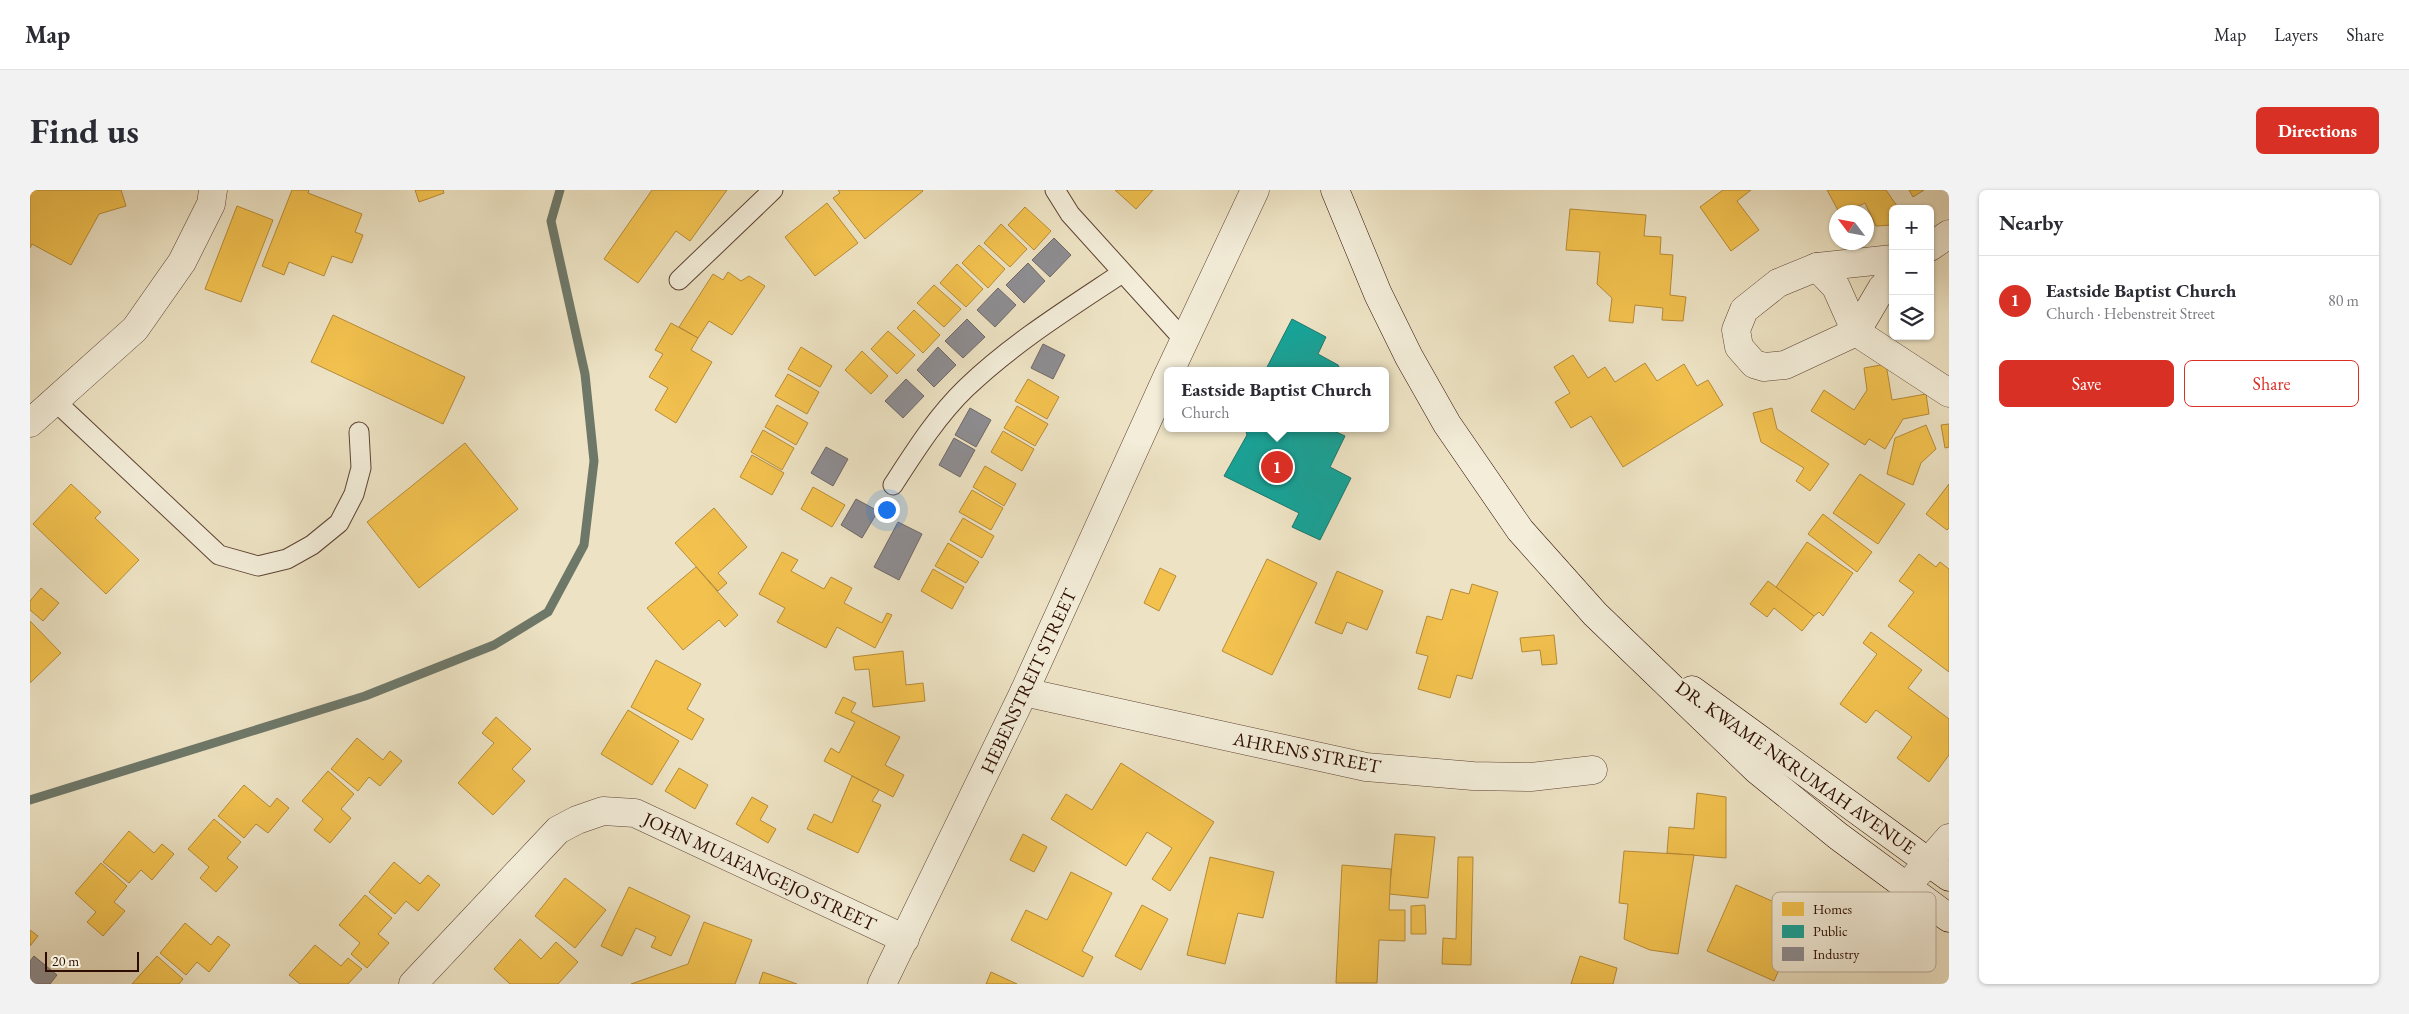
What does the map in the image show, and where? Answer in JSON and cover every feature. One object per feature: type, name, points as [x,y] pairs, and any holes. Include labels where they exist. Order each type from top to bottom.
[{"type":"street","points":[[30,423],[135,329],[182,262],[211,204],[213,190]]},
{"type":"street","points":[[1172,367],[1255,190]]},
{"type":"street","name":"DR. KWAME NKRUMAH AVENUE","points":[[1335,190],[1378,294],[1409,357],[1447,424],[1520,530],[1595,614],[1757,770],[1913,892]]},
{"type":"street","points":[[1934,244],[1949,234]]},
{"type":"street","points":[[1889,260],[1817,267],[1778,283],[1744,310],[1736,330],[1739,347],[1754,364],[1764,367],[1785,365],[1856,332],[1882,288],[1889,280]]},
{"type":"street","points":[[1817,267],[1836,287],[1856,332],[1949,394]]},
{"type":"street","name":"HEBENSTREIT STREET","points":[[882,984],[906,939],[1024,692],[1164,384]]},
{"type":"street","name":"DR. KWAME NKRUMAH AVENUE","points":[[1641,660],[1700,695],[1949,877]]},
{"type":"street","name":"AHRENS STREET","points":[[1024,692],[1366,767],[1473,776],[1531,777],[1593,770]]},
{"type":"street","name":"JOHN MUAFANGEJO STREET","points":[[413,984],[558,830],[577,820],[603,812],[636,813],[906,939]]},
{"type":"street","points":[[1906,887],[1927,860],[1949,838]]},
{"type":"street","name":"DR. KWAME NKRUMAH AVENUE","points":[[1936,909],[1949,918]]},
{"type":"lane","points":[[679,280],[773,190]]},
{"type":"lane","points":[[1055,190],[1070,214],[1184,340]]},
{"type":"lane","points":[[893,485],[924,437],[966,389],[1024,338],[1122,273]]},
{"type":"lane","points":[[54,400],[219,555],[258,566],[287,559],[312,545],[339,523],[354,494],[361,468],[359,432]]},
{"type":"building: Homes","points":[[30,190],[121,190],[126,206],[99,214],[71,265],[32,244],[30,248]]},
{"type":"building: Homes","points":[[292,190],[309,190],[308,193],[362,214],[355,232],[363,235],[352,263],[332,256],[324,276],[289,262],[284,275],[262,266]]},
{"type":"building: Homes","points":[[415,190],[443,190],[444,193],[419,202]]},
{"type":"building: Homes","points":[[652,190],[727,190],[690,241],[676,231],[638,283],[604,259]]},
{"type":"building: Homes","points":[[838,190],[923,191],[865,239],[833,198],[840,193]]},
{"type":"building: Homes","points":[[1115,190],[1153,190],[1136,209]]},
{"type":"building: Homes","points":[[1723,190],[1751,190],[1737,201],[1759,230],[1731,251],[1700,207]]},
{"type":"building: Homes","points":[[1827,190],[1886,190],[1896,205],[1889,205],[1889,225],[1876,226],[1874,222],[1874,205],[1866,205],[1865,203],[1861,205],[1835,205]]},
{"type":"building: Homes","points":[[1909,190],[1924,190],[1913,197]]},
{"type":"building: Homes","points":[[827,203],[858,243],[815,276],[785,237]]},
{"type":"building: Homes","points":[[237,206],[273,220],[241,302],[205,289]]},
{"type":"building: Homes","points":[[1025,207],[1051,231],[1034,250],[1008,225]]},
{"type":"building: Homes","points":[[1570,209],[1646,215],[1644,236],[1661,237],[1660,254],[1673,255],[1670,295],[1686,297],[1683,321],[1662,320],[1663,308],[1635,305],[1633,323],[1609,321],[1612,298],[1597,284],[1600,252],[1566,250]]},
{"type":"building: Homes","points":[[1001,224],[1027,249],[1010,267],[984,243]]},
{"type":"building: Homes","points":[[979,245],[1005,269],[988,288],[962,263]]},
{"type":"building: Homes","points":[[957,264],[983,289],[966,307],[940,283]]},
{"type":"building: Homes","points":[[728,272],[741,281],[749,276],[765,286],[732,335],[709,321],[698,338],[679,327],[713,274],[723,280]]},
{"type":"building: Homes","points":[[934,285],[961,309],[944,327],[917,303]]},
{"type":"building: Homes","points":[[914,310],[940,335],[923,353],[897,328]]},
{"type":"building: Homes","points":[[333,315],[465,377],[443,424],[311,362]]},
{"type":"building: Homes","points":[[671,323],[698,338],[691,350],[712,362],[676,423],[655,410],[668,388],[649,377],[663,354],[655,350]]},
{"type":"building: Homes","points":[[888,331],[915,355],[897,374],[871,349]]},
{"type":"building: Homes","points":[[801,347],[832,366],[820,387],[788,369]]},
{"type":"building: Homes","points":[[862,351],[888,376],[871,394],[845,370]]},
{"type":"building: Homes","points":[[1573,355],[1588,378],[1605,367],[1615,382],[1645,363],[1657,381],[1684,364],[1697,386],[1708,380],[1723,405],[1623,467],[1591,416],[1571,428],[1555,402],[1570,393],[1554,367]]},
{"type":"building: Homes","points":[[1886,364],[1892,400],[1926,394],[1929,414],[1903,419],[1885,449],[1869,439],[1865,445],[1811,411],[1824,390],[1854,410],[1867,390],[1864,368]]},
{"type":"building: Homes","points":[[788,374],[819,392],[807,414],[775,396]]},
{"type":"building: Homes","points":[[1028,379],[1059,397],[1047,419],[1015,401]]},
{"type":"building: Homes","points":[[777,405],[808,423],[796,445],[765,427]]},
{"type":"building: Homes","points":[[1017,406],[1048,424],[1035,446],[1004,428]]},
{"type":"building: Homes","points":[[1772,408],[1777,429],[1829,464],[1810,491],[1796,481],[1804,468],[1761,442],[1753,413]]},
{"type":"building: Homes","points":[[1949,424],[1949,447],[1945,448],[1941,425]]},
{"type":"building: Homes","points":[[1926,425],[1936,449],[1921,463],[1913,485],[1887,474],[1895,438]]},
{"type":"building: Homes","points":[[763,430],[794,448],[782,470],[751,452]]},
{"type":"building: Homes","points":[[1003,431],[1034,449],[1022,471],[991,452]]},
{"type":"building: Homes","points":[[465,443],[518,509],[419,588],[367,522]]},
{"type":"building: Homes","points":[[752,455],[784,473],[772,495],[740,477]]},
{"type":"building: Homes","points":[[985,466],[1016,484],[1004,506],[973,487]]},
{"type":"building: Homes","points":[[1860,474],[1905,504],[1878,544],[1833,513]]},
{"type":"building: Homes","points":[[71,484],[101,512],[95,518],[139,560],[106,594],[33,524]]},
{"type":"building: Homes","points":[[1949,484],[1949,528],[1947,530],[1926,514]]},
{"type":"building: Homes","points":[[813,487],[845,505],[832,527],[801,509]]},
{"type":"building: Homes","points":[[972,490],[1003,508],[991,530],[959,512]]},
{"type":"building: Homes","points":[[714,508],[747,547],[718,573],[727,583],[718,591],[675,543]]},
{"type":"building: Homes","points":[[1823,514],[1872,552],[1857,572],[1808,534]]},
{"type":"building: Homes","points":[[963,518],[994,536],[982,558],[950,540]]},
{"type":"building: Homes","points":[[1807,542],[1853,573],[1823,616],[1819,612],[1814,616],[1776,587]]},
{"type":"building: Homes","points":[[948,543],[979,562],[966,583],[935,566]]},
{"type":"building: Homes","points":[[782,552],[798,560],[791,571],[824,589],[831,577],[852,588],[844,603],[882,623],[887,613],[892,615],[875,648],[837,627],[826,648],[777,622],[785,608],[759,594]]},
{"type":"building: Homes","points":[[1919,554],[1936,567],[1940,562],[1949,569],[1949,672],[1888,626],[1914,592],[1899,581]]},
{"type":"building: Homes","points":[[1267,559],[1317,583],[1272,675],[1222,651]]},
{"type":"building: Homes","points":[[696,567],[738,615],[725,627],[719,620],[683,650],[647,608]]},
{"type":"building: Homes","points":[[1160,568],[1176,576],[1159,611],[1144,603]]},
{"type":"building: Homes","points":[[933,569],[964,587],[952,609],[921,591]]},
{"type":"building: Homes","points":[[1337,571],[1383,591],[1367,630],[1347,622],[1342,634],[1315,623]]},
{"type":"building: Homes","points":[[1768,581],[1814,616],[1802,631],[1774,608],[1767,617],[1750,604]]},
{"type":"building: Homes","points":[[1472,584],[1498,592],[1472,679],[1457,675],[1450,698],[1418,689],[1428,656],[1416,653],[1427,616],[1442,620],[1451,589],[1469,594]]},
{"type":"building: Homes","points":[[41,588],[59,603],[43,621],[30,610],[30,601]]},
{"type":"building: Homes","points":[[30,621],[61,653],[30,683]]},
{"type":"building: Homes","points":[[1871,632],[1922,670],[1908,688],[1949,719],[1949,755],[1929,782],[1897,758],[1912,737],[1876,710],[1866,723],[1840,704],[1877,654],[1863,643]]},
{"type":"building: Homes","points":[[1554,635],[1557,664],[1542,665],[1540,650],[1522,652],[1520,638]]},
{"type":"building: Homes","points":[[903,651],[906,685],[923,683],[925,701],[873,707],[869,669],[855,670],[853,657]]},
{"type":"building: Homes","points":[[656,660],[701,684],[687,709],[704,719],[692,740],[631,707]]},
{"type":"building: Homes","points":[[843,697],[856,703],[851,712],[900,737],[885,765],[904,775],[893,797],[824,761],[831,748],[839,753],[855,722],[835,713]]},
{"type":"building: Homes","points":[[628,710],[679,741],[652,785],[601,754]]},
{"type":"building: Homes","points":[[496,717],[531,749],[512,769],[525,781],[493,815],[458,783],[494,743],[482,733]]},
{"type":"building: Homes","points":[[357,738],[383,760],[390,751],[402,761],[380,786],[369,777],[358,791],[331,769]]},
{"type":"building: Homes","points":[[1121,763],[1214,822],[1170,891],[1152,879],[1172,848],[1147,832],[1126,866],[1051,819],[1066,794],[1092,810]]},
{"type":"building: Homes","points":[[679,768],[708,785],[695,809],[665,791]]},
{"type":"building: Homes","points":[[328,771],[354,794],[341,809],[351,818],[330,843],[314,830],[323,819],[302,801]]},
{"type":"building: Homes","points":[[852,776],[879,790],[872,801],[881,805],[858,853],[807,829],[814,814],[832,823]]},
{"type":"building: Homes","points":[[244,785],[270,807],[277,798],[289,808],[268,833],[256,824],[244,838],[218,816]]},
{"type":"building: Homes","points":[[1697,793],[1726,797],[1726,858],[1667,853],[1669,827],[1694,829]]},
{"type":"building: Homes","points":[[752,797],[768,806],[760,820],[776,829],[768,843],[736,824]]},
{"type":"building: Homes","points":[[214,819],[241,842],[227,858],[238,867],[216,892],[200,878],[209,867],[188,849]]},
{"type":"building: Homes","points":[[129,831],[154,853],[162,844],[174,854],[152,880],[141,870],[129,883],[103,862]]},
{"type":"building: Homes","points":[[1023,834],[1047,847],[1034,872],[1010,860]]},
{"type":"building: Homes","points":[[1395,834],[1435,837],[1428,898],[1389,894]]},
{"type":"building: Homes","points":[[1624,851],[1694,855],[1678,954],[1650,950],[1624,939],[1628,904],[1619,903]]},
{"type":"building: Homes","points":[[1210,857],[1274,872],[1263,918],[1238,913],[1225,964],[1187,955]]},
{"type":"building: Homes","points":[[1458,857],[1473,857],[1471,965],[1442,964],[1443,938],[1456,939]]},
{"type":"building: Homes","points":[[394,862],[420,884],[428,875],[440,885],[418,911],[406,901],[395,914],[369,892]]},
{"type":"building: Homes","points":[[101,863],[127,886],[114,902],[125,911],[103,936],[87,922],[96,912],[75,893]]},
{"type":"building: Homes","points":[[1342,865],[1391,869],[1389,910],[1405,910],[1405,941],[1379,940],[1377,983],[1336,983]]},
{"type":"building: Homes","points":[[1071,872],[1112,893],[1082,951],[1093,957],[1083,977],[1011,940],[1026,910],[1047,920]]},
{"type":"building: Homes","points":[[565,878],[606,910],[575,948],[535,916]]},
{"type":"building: Homes","points":[[1736,885],[1772,901],[1772,972],[1778,972],[1774,981],[1707,951]]},
{"type":"building: Homes","points":[[629,887],[690,916],[671,956],[651,947],[656,937],[636,928],[622,956],[601,946]]},
{"type":"building: Homes","points":[[365,895],[392,918],[378,934],[389,943],[367,968],[351,954],[360,943],[339,925]]},
{"type":"building: Homes","points":[[1142,905],[1168,919],[1141,970],[1115,956]]},
{"type":"building: Homes","points":[[1425,905],[1426,934],[1411,934],[1411,906]]},
{"type":"building: Homes","points":[[704,922],[752,940],[735,984],[631,984],[688,964]]},
{"type":"building: Homes","points":[[185,923],[211,945],[218,936],[230,945],[209,972],[197,962],[186,975],[160,953]]},
{"type":"building: Homes","points":[[30,930],[38,936],[30,946]]},
{"type":"building: Homes","points":[[520,939],[541,959],[556,942],[578,962],[558,984],[510,984],[494,969]]},
{"type":"building: Homes","points":[[315,945],[341,966],[348,958],[362,969],[348,984],[300,984],[289,975]]},
{"type":"building: Homes","points":[[157,956],[183,979],[179,984],[132,984]]},
{"type":"building: Homes","points":[[1580,956],[1617,968],[1613,984],[1571,984]]},
{"type":"building: Homes","points":[[763,972],[797,984],[759,984]]},
{"type":"building: Homes","points":[[991,972],[1017,984],[986,984]]},
{"type":"building: Public","points":[[1292,319],[1326,337],[1318,354],[1339,367],[1267,367]]},
{"type":"building: Public","points":[[1246,432],[1336,432],[1345,436],[1330,467],[1351,478],[1320,540],[1292,527],[1299,513],[1224,476],[1247,435]]},
{"type":"building: Industry","points":[[1054,238],[1071,255],[1050,277],[1032,260]]},
{"type":"building: Industry","points":[[1028,263],[1045,281],[1024,303],[1006,285]]},
{"type":"building: Industry","points":[[998,288],[1016,305],[995,327],[977,310]]},
{"type":"building: Industry","points":[[967,319],[985,337],[963,358],[945,341]]},
{"type":"building: Industry","points":[[1043,344],[1065,355],[1053,379],[1031,368]]},
{"type":"building: Industry","points":[[938,347],[956,365],[934,387],[917,370]]},
{"type":"building: Industry","points":[[906,379],[924,396],[903,418],[885,401]]},
{"type":"building: Industry","points":[[970,408],[991,420],[976,447],[955,435]]},
{"type":"building: Industry","points":[[954,438],[975,450],[960,477],[939,465]]},
{"type":"building: Industry","points":[[826,447],[848,459],[833,486],[811,473]]},
{"type":"building: Industry","points":[[856,499],[878,511],[862,538],[841,525]]},
{"type":"building: Industry","points":[[898,522],[922,534],[899,580],[874,567]]},
{"type":"building: Industry","points":[[34,956],[57,975],[50,984],[30,984],[30,961]]},
{"type":"waterway","points":[[30,800],[365,696],[494,645],[548,612],[584,545],[594,461],[585,374],[551,221],[560,190]]},
{"type":"place","name":"Eastside Baptist Church","points":[[1277,467]]}]
